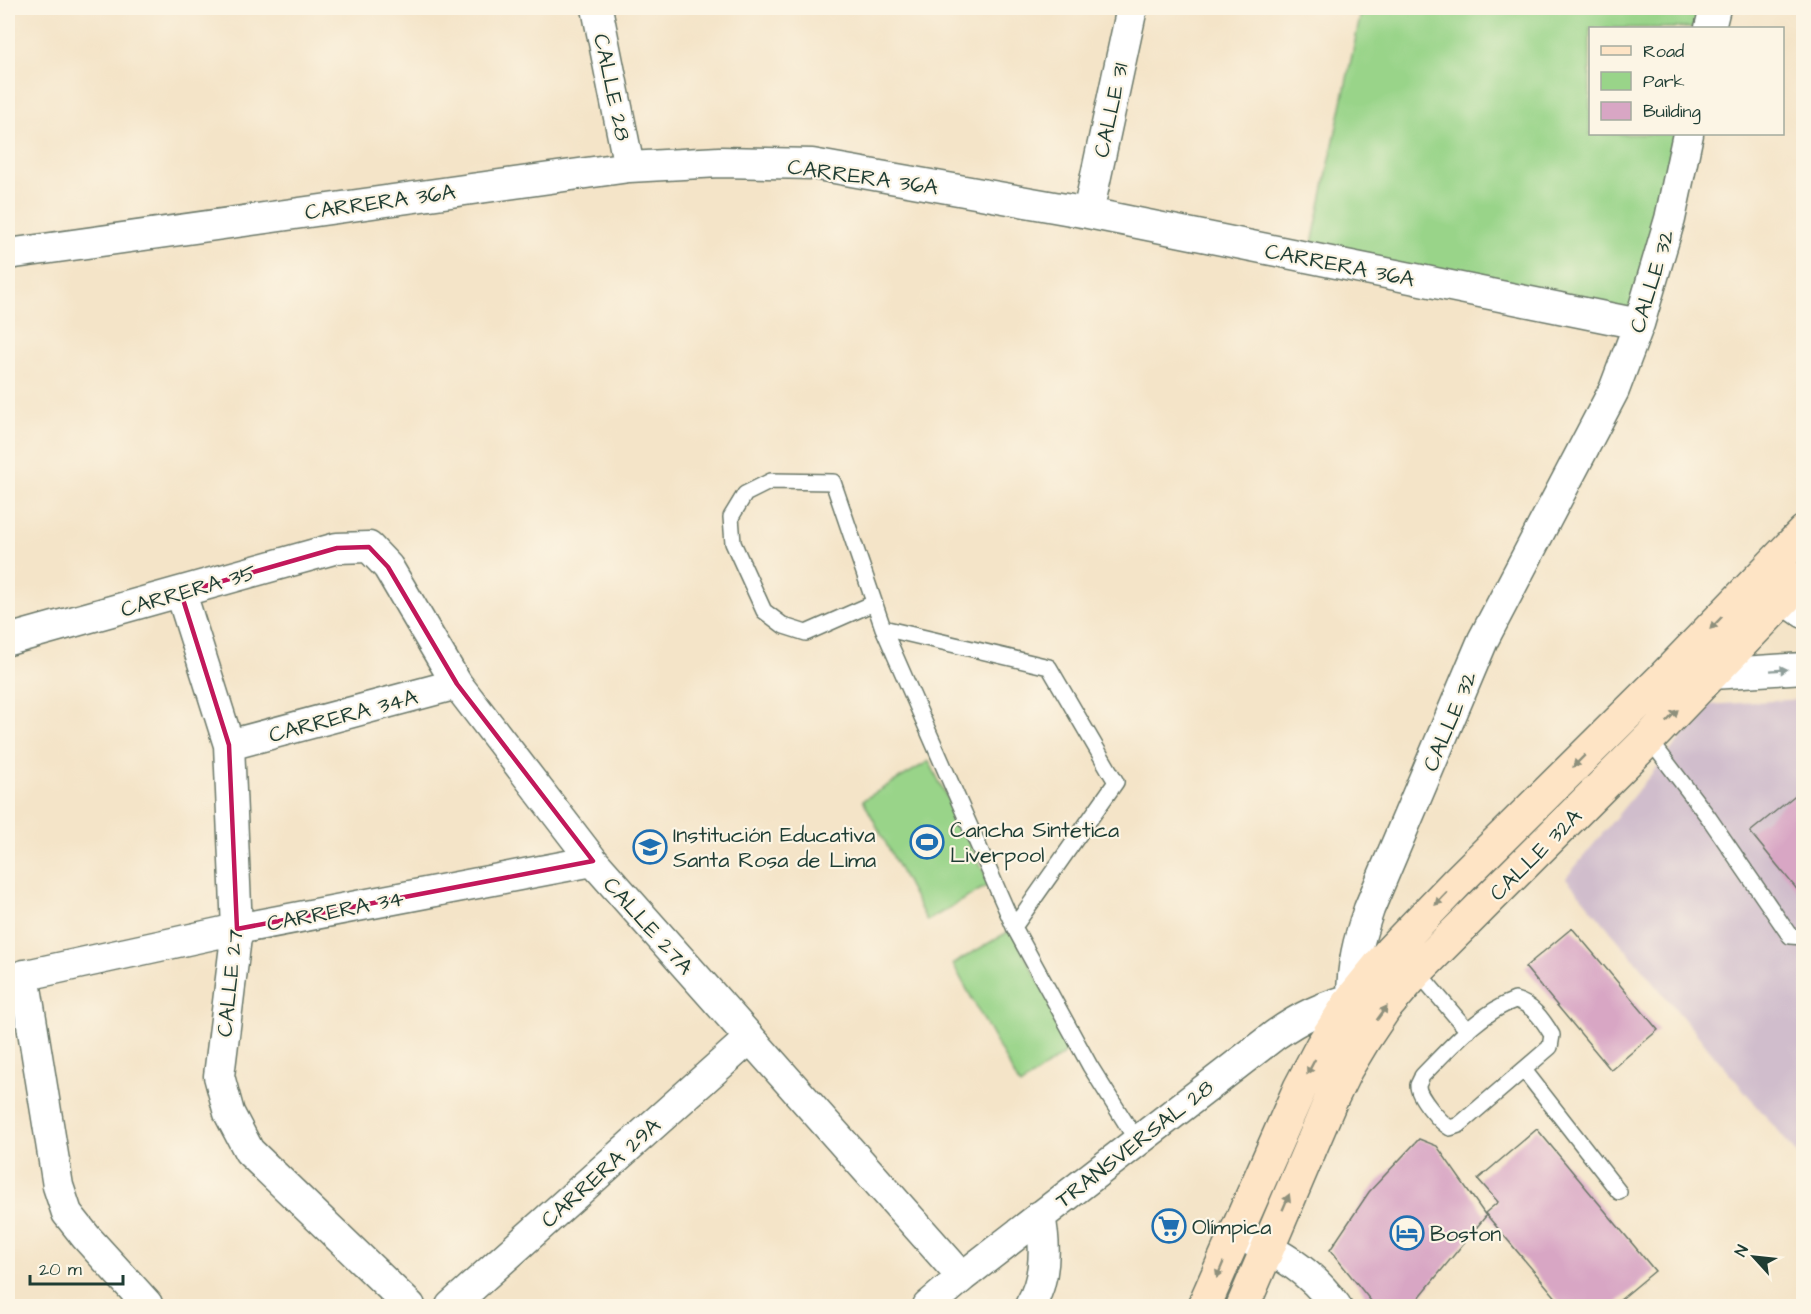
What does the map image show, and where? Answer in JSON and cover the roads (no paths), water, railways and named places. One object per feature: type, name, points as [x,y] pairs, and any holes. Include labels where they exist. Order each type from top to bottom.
[{"type":"main road","name":"CALLE 32A","points":[[1352,999],[1391,951],[1458,881],[1662,679],[1803,532]]},
{"type":"main road","name":"CALLE 32A","points":[[1305,1157],[1330,1102],[1364,1039],[1384,1009],[1417,971],[1712,674],[1797,596]]},
{"type":"main road","points":[[1204,1306],[1300,1088],[1322,1046],[1352,999],[1384,982],[1459,917],[1482,907]]},
{"type":"main road","points":[[1243,1306],[1305,1157],[1316,1110],[1346,1042],[1352,999]]},
{"type":"street","name":"CALLE 28","points":[[597,8],[629,167]]},
{"type":"street","name":"CALLE 31","points":[[1088,213],[1132,8]]},
{"type":"street","points":[[1710,27],[1715,8]]},
{"type":"street","name":"CALLE 32","points":[[1352,999],[1352,969],[1369,909],[1483,640],[1614,390],[1639,324],[1670,219],[1688,135]]},
{"type":"street","name":"CARRERA 36A","points":[[8,254],[629,167],[719,162],[812,164],[1088,213],[1639,324]]},
{"type":"street","name":"CARRERA 35","points":[[8,640],[337,548],[369,547]]},
{"type":"street","name":"CALLE 27A","points":[[369,547],[388,567],[458,684],[593,861],[962,1277]]},
{"type":"street","points":[[1757,581],[1797,596]]},
{"type":"street","name":"CALLE 27","points":[[181,593],[229,745],[237,929],[219,1076],[229,1113],[249,1151],[410,1306]]},
{"type":"street","points":[[1712,674],[1803,668]]},
{"type":"street","name":"CARRERA 34A","points":[[229,745],[458,684]]},
{"type":"street","name":"CARRERA 34","points":[[16,977],[237,929],[593,861]]},
{"type":"street","points":[[16,977],[58,1186],[67,1213],[147,1304]]},
{"type":"street","name":"TRANSVERSAL 28","points":[[928,1306],[1040,1216],[1299,1018],[1325,1006],[1352,999]]},
{"type":"street","name":"CARRERA 29A","points":[[451,1306],[750,1038]]},
{"type":"street","points":[[1030,1306],[1035,1297],[1044,1263],[1044,1238],[1040,1216]]},
{"type":"street","points":[[1235,1233],[1295,1263],[1326,1292],[1336,1306]]},
{"type":"lane","points":[[874,603],[806,633],[784,626],[764,611],[733,543],[731,517],[745,494],[771,481],[833,482],[883,628],[1014,927],[1084,1056],[1137,1141]]},
{"type":"lane","points":[[883,628],[1049,667],[1116,782],[1014,927]]},
{"type":"lane","points":[[1649,739],[1709,818],[1790,936],[1803,937]]},
{"type":"lane","points":[[1417,971],[1468,1031]]},
{"type":"lane","points":[[1515,1000],[1526,1003],[1552,1035],[1550,1047],[1459,1125],[1450,1128],[1442,1123],[1420,1094],[1418,1085],[1422,1076],[1468,1031],[1505,1004],[1515,1000]]},
{"type":"lane","points":[[1524,1070],[1619,1192]]},
{"type":"place","name":"Cancha Sintetica Liverpool","points":[[927,842]]},
{"type":"place","name":"Institución Educativa Santa Rosa de Lima","points":[[650,847]]},
{"type":"place","name":"Olímpica","points":[[1169,1226]]},
{"type":"place","name":"Boston","points":[[1407,1233]]}]
